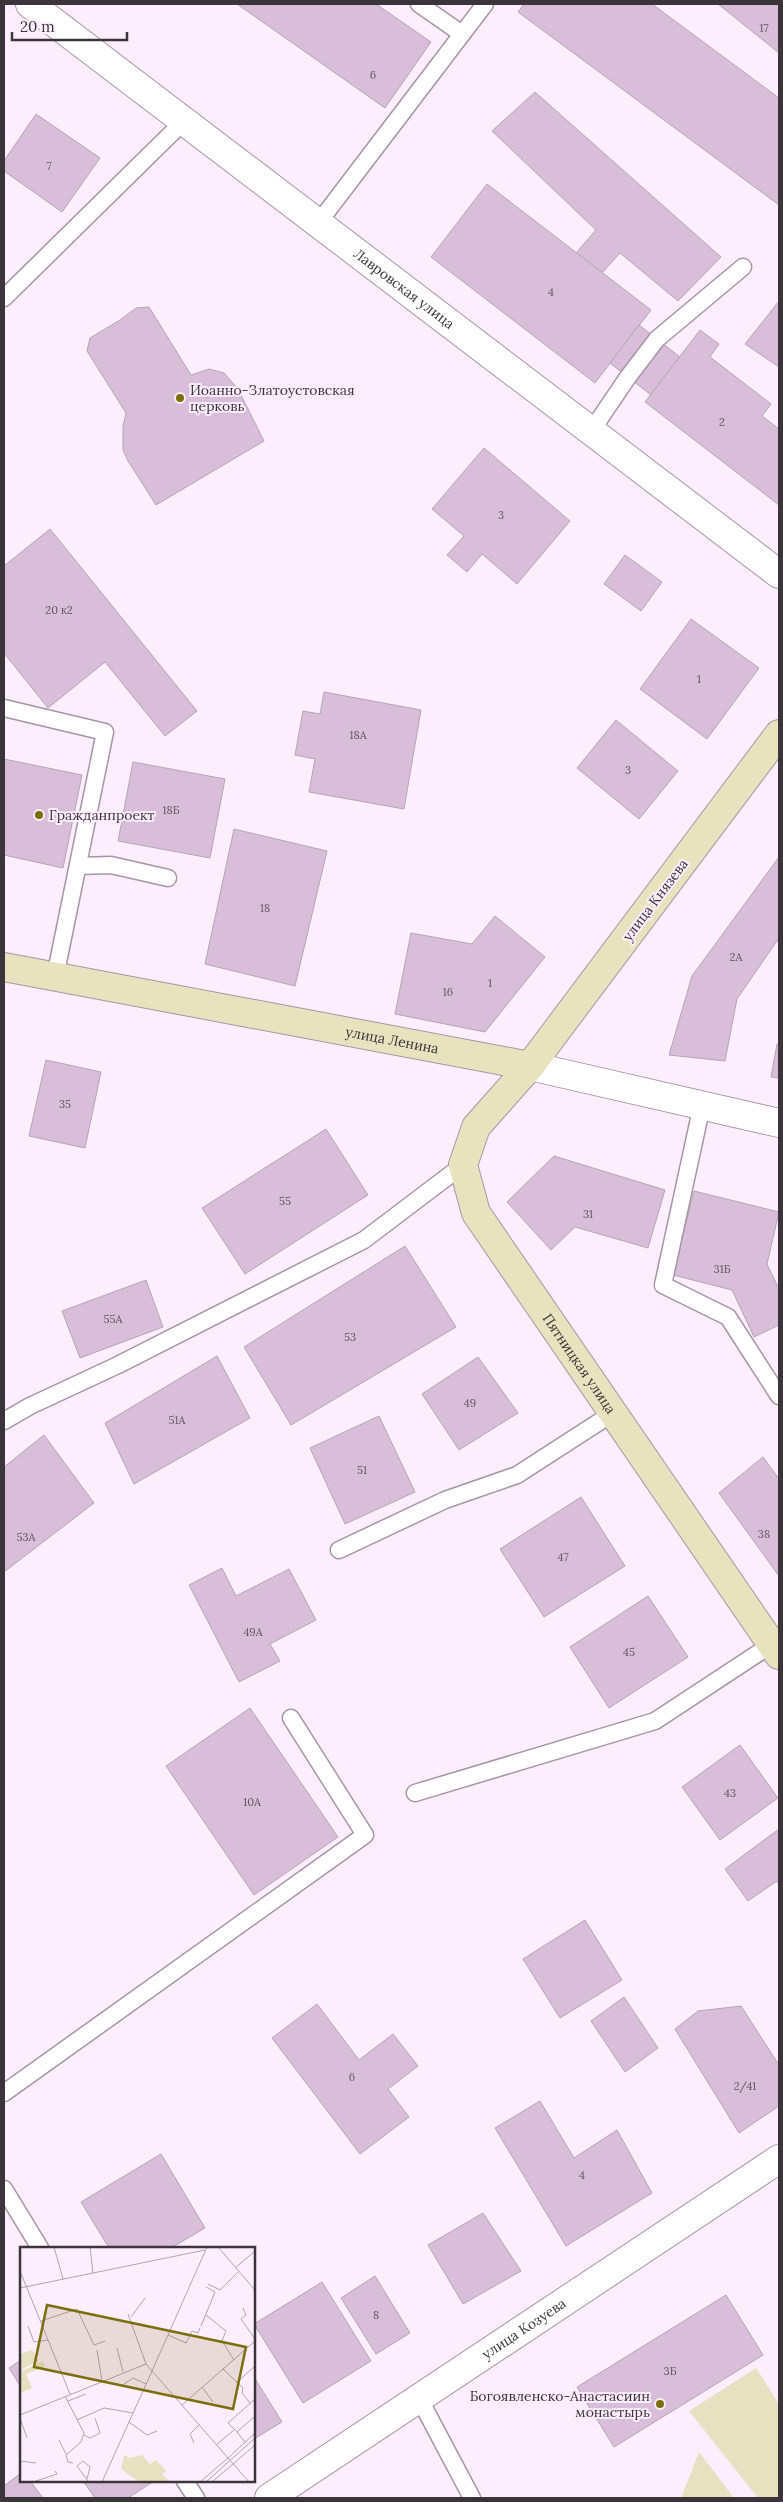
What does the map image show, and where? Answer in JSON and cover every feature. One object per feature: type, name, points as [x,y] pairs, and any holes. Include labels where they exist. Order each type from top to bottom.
[{"type":"main road","name":"улица Князева","points":[[530,1066],[779,734]]},
{"type":"main road","name":"улица Ленина","points":[[4,967],[530,1066]]},
{"type":"main road","points":[[463,1165],[476,1127],[530,1066]]},
{"type":"main road","name":"Пятницкая улица","points":[[463,1165],[476,1213],[776,1649]]},
{"type":"street","name":"Лавровская улица","points":[[30,4],[319,222],[779,574]]},
{"type":"street","name":"улица Ленина","points":[[530,1066],[779,1123]]},
{"type":"street","name":"улица Козуева","points":[[269,2498],[779,2159]]},
{"type":"lane","points":[[419,4],[462,34]]},
{"type":"lane","points":[[319,222],[485,4]]},
{"type":"lane","points":[[4,298],[184,120]]},
{"type":"lane","points":[[592,430],[628,377],[657,339],[743,267]]},
{"type":"lane","points":[[4,708],[104,732],[56,977]]},
{"type":"lane","points":[[79,866],[110,865],[168,878]]},
{"type":"lane","points":[[702,1105],[663,1285],[728,1317],[779,1396]]},
{"type":"lane","points":[[4,1421],[30,1406],[118,1365],[364,1240],[463,1165]]},
{"type":"lane","points":[[339,1550],[445,1500],[518,1475],[613,1413]]},
{"type":"lane","points":[[416,1792],[655,1721],[776,1649]]},
{"type":"lane","points":[[4,2093],[365,1835],[290,1718]]},
{"type":"lane","points":[[4,2190],[39,2247]]},
{"type":"lane","points":[[419,2398],[472,2498]]},
{"type":"lane","points":[[186,2482],[196,2498]]},
{"type":"shaded area","points":[[756,2368],[779,2404],[779,2498],[758,2498],[689,2411]]},
{"type":"shaded area","points":[[699,2452],[734,2498],[681,2498]]},
{"type":"building","points":[[237,4],[376,4],[431,42],[385,108]]},
{"type":"building","points":[[524,4],[652,4],[779,98],[779,205],[518,12]]},
{"type":"building","points":[[718,4],[779,4],[779,53]]},
{"type":"building","points":[[535,92],[721,257],[678,301],[620,253],[602,273],[576,253],[596,230],[492,131]]},
{"type":"building","points":[[36,114],[100,158],[62,212],[4,171],[4,161]]},
{"type":"building","points":[[487,184],[651,310],[595,383],[431,257]]},
{"type":"building","points":[[779,301],[779,367],[745,344]]},
{"type":"building","name":"Иоанно-Златоустовская церковь","points":[[149,307],[191,375],[209,369],[224,373],[238,389],[264,441],[156,505],[123,450],[123,426],[126,413],[87,351],[90,338],[136,308]]},
{"type":"building","points":[[639,325],[680,357],[651,395],[610,363]]},
{"type":"building","points":[[700,330],[719,344],[710,357],[771,404],[762,416],[779,429],[779,505],[645,402]]},
{"type":"building","points":[[484,448],[570,521],[517,584],[482,554],[467,572],[447,555],[464,536],[432,509]]},
{"type":"building","points":[[50,529],[197,711],[165,736],[105,662],[48,708],[4,653],[4,566]]},
{"type":"building","points":[[625,555],[662,582],[641,611],[604,584]]},
{"type":"building","points":[[691,619],[759,668],[707,739],[640,689]]},
{"type":"building","points":[[324,692],[421,710],[404,809],[309,792],[315,759],[295,755],[303,711],[320,714]]},
{"type":"building","points":[[616,720],[678,771],[639,819],[577,768]]},
{"type":"building","name":"Гражданпроект","points":[[4,759],[82,775],[63,868],[4,855]]},
{"type":"building","points":[[133,762],[225,779],[210,858],[118,841]]},
{"type":"building","points":[[234,829],[327,851],[295,986],[205,964]]},
{"type":"building","points":[[779,857],[779,938],[737,999],[725,1061],[669,1055],[692,976]]},
{"type":"building","points":[[495,916],[545,957],[485,1032],[395,1014],[411,933],[472,944]]},
{"type":"building","points":[[777,1044],[779,1044],[779,1078],[771,1077]]},
{"type":"building","points":[[46,1060],[101,1072],[85,1148],[29,1136]]},
{"type":"building","points":[[326,1129],[368,1195],[245,1274],[202,1208]]},
{"type":"building","points":[[554,1156],[665,1190],[648,1248],[575,1227],[551,1250],[507,1202]]},
{"type":"building","points":[[694,1191],[779,1212],[767,1264],[779,1289],[779,1325],[754,1337],[732,1290],[673,1275]]},
{"type":"building","points":[[405,1246],[456,1327],[291,1425],[244,1347]]},
{"type":"building","points":[[146,1280],[163,1327],[80,1358],[62,1311]]},
{"type":"building","points":[[217,1356],[250,1418],[134,1484],[105,1423]]},
{"type":"building","points":[[478,1357],[518,1413],[459,1450],[422,1394]]},
{"type":"building","points":[[379,1416],[415,1492],[345,1524],[310,1448]]},
{"type":"building","points":[[44,1435],[94,1503],[4,1572],[4,1467]]},
{"type":"building","points":[[763,1457],[779,1479],[779,1576],[719,1493]]},
{"type":"building","points":[[581,1497],[625,1566],[544,1617],[500,1549]]},
{"type":"building","points":[[222,1568],[236,1596],[289,1569],[316,1620],[270,1644],[280,1661],[239,1682],[189,1585]]},
{"type":"building","points":[[648,1596],[688,1657],[609,1708],[570,1647]]},
{"type":"building","points":[[250,1708],[338,1837],[254,1895],[166,1766]]},
{"type":"building","points":[[740,1745],[778,1798],[720,1840],[682,1787]]},
{"type":"building","points":[[779,1829],[779,1885],[777,1881],[748,1901],[725,1869]]},
{"type":"building","points":[[585,1920],[622,1980],[560,2018],[523,1959]]},
{"type":"building","points":[[624,1997],[658,2048],[625,2072],[591,2021]]},
{"type":"building","points":[[317,2004],[359,2060],[393,2034],[418,2066],[388,2089],[409,2117],[360,2154],[272,2038]]},
{"type":"building","points":[[741,2006],[779,2065],[779,2106],[739,2133],[675,2029],[698,2011]]},
{"type":"building","points":[[540,2101],[574,2158],[617,2130],[652,2193],[566,2246],[495,2128]]},
{"type":"building","points":[[161,2154],[205,2228],[173,2247],[108,2247],[81,2202]]},
{"type":"building","points":[[483,2213],[521,2271],[463,2304],[428,2245]]},
{"type":"building","points":[[375,2276],[410,2333],[376,2354],[341,2298]]},
{"type":"building","points":[[322,2282],[371,2361],[303,2403],[255,2323]]},
{"type":"building","points":[[726,2295],[763,2355],[614,2447],[577,2387]]},
{"type":"building","points":[[20,2361],[20,2385],[9,2368]]},
{"type":"building","points":[[255,2379],[282,2422],[255,2438]]},
{"type":"building","points":[[20,2474],[20,2482],[31,2482],[43,2498],[4,2498],[4,2486]]},
{"type":"building","points":[[84,2482],[152,2482],[128,2498],[95,2498]]},
{"type":"place","name":"Иоанно-Златоустовская церковь","points":[[180,398]]},
{"type":"place","name":"Гражданпроект","points":[[39,815]]},
{"type":"place","name":"Богоявленско-Анастасиин монастырь","points":[[660,2404]]}]
